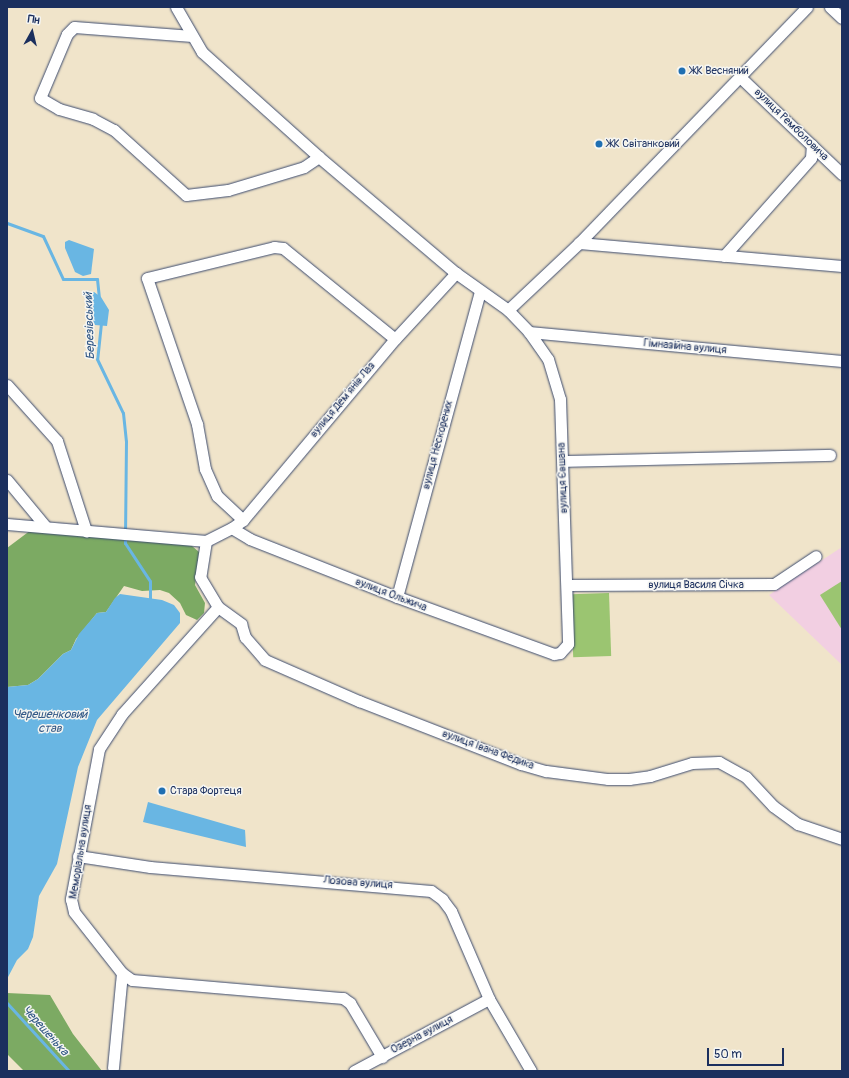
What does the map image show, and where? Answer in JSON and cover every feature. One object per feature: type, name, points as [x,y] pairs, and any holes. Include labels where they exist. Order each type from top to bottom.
[{"type":"street","name":"вулиця Євшана","points":[[176,7],[202,52],[319,157],[456,273],[480,292],[508,310],[529,332],[548,359],[554,374],[560,399],[567,585],[568,644],[560,653],[554,654]]},
{"type":"street","points":[[508,310],[579,242],[807,7]]},
{"type":"street","points":[[830,7],[842,18]]},
{"type":"street","points":[[192,36],[74,27],[68,34],[40,98],[59,109],[93,119],[114,130],[186,195],[228,190],[304,167],[319,157]]},
{"type":"street","name":"вулиця Ремболовича","points":[[740,76],[842,174]]},
{"type":"street","points":[[724,256],[811,158],[812,145]]},
{"type":"street","points":[[579,242],[842,266]]},
{"type":"street","points":[[243,520],[217,496],[205,469],[197,424],[147,278],[274,247],[283,248],[395,339]]},
{"type":"street","name":"вулиця Демʼянів Лаз","points":[[206,541],[232,528],[243,520],[395,339],[456,273]]},
{"type":"street","name":"вулиця Нескорених","points":[[397,597],[480,292]]},
{"type":"street","name":"Гімназійна вулиця","points":[[529,332],[842,361]]},
{"type":"street","points":[[7,385],[57,441],[86,531]]},
{"type":"street","points":[[563,461],[830,455]]},
{"type":"street","points":[[7,480],[46,527]]},
{"type":"street","points":[[7,524],[132,536],[206,541]]},
{"type":"street","name":"вулиця Ольжича","points":[[232,528],[250,540],[397,597],[554,654]]},
{"type":"street","name":"вулиця Івана Федика","points":[[206,541],[200,577],[218,606],[241,624],[245,637],[265,660],[359,701],[521,764],[568,775],[608,779],[650,776],[692,763],[720,762],[746,777],[773,806],[798,824],[842,839]]},
{"type":"street","name":"вулиця Василя Січка","points":[[567,585],[774,584],[816,556]]},
{"type":"street","name":"Меморіальна вулиця","points":[[218,606],[122,714],[99,749],[71,899],[74,912],[122,973],[132,980],[343,998],[350,1003],[382,1057]]},
{"type":"street","name":"Лозова вулиця","points":[[78,856],[150,867],[431,891],[442,899],[451,911],[489,999],[531,1071]]},
{"type":"street","points":[[113,1068],[122,973]]},
{"type":"street","name":"Озерна вулиця","points":[[354,1071],[489,999]]},
{"type":"shaded area","points":[[842,547],[842,665],[769,595]]},
{"type":"green space","points":[[31,530],[185,543],[192,546],[199,552],[195,585],[205,603],[204,613],[197,620],[186,615],[180,603],[169,593],[160,590],[142,591],[124,586],[106,612],[97,613],[76,639],[71,650],[63,654],[38,679],[28,685],[7,687],[7,548]]},
{"type":"green space","points":[[842,581],[842,630],[820,595]]},
{"type":"green space","points":[[609,593],[611,656],[573,657],[571,594]]},
{"type":"green space","points":[[7,993],[50,995],[73,1034],[102,1071],[24,1071],[7,1054]]},
{"type":"water","points":[[69,240],[94,249],[91,274],[83,276],[75,272],[65,248],[65,242]]},
{"type":"water","points":[[94,292],[101,297],[109,310],[107,326],[95,325],[92,319],[86,303],[90,299],[90,294]]},
{"type":"water","name":"Черешенковий став","points":[[120,594],[162,600],[174,605],[180,613],[180,623],[97,720],[78,767],[57,864],[39,896],[33,937],[28,949],[17,960],[7,979],[7,687],[28,685],[38,679],[63,654],[71,650],[79,634],[97,613],[106,612],[115,598]]},
{"type":"water","points":[[148,802],[245,830],[246,847],[143,822]]},
{"type":"waterway","name":"Березівський","points":[[7,223],[43,236],[63,279],[97,279],[99,298]]},
{"type":"waterway","name":"Березівський","points":[[101,323],[97,359],[123,413],[126,441],[125,531]]},
{"type":"waterway","name":"Березівський","points":[[125,537],[125,543],[150,581],[150,598]]},
{"type":"waterway","name":"Черешенька","points":[[7,1003],[69,1071]]},
{"type":"place","name":"ЖК Весняний","points":[[682,71]]},
{"type":"place","name":"ЖК Світанковий","points":[[599,144]]},
{"type":"place","name":"Стара Фортеця","points":[[162,791]]}]
